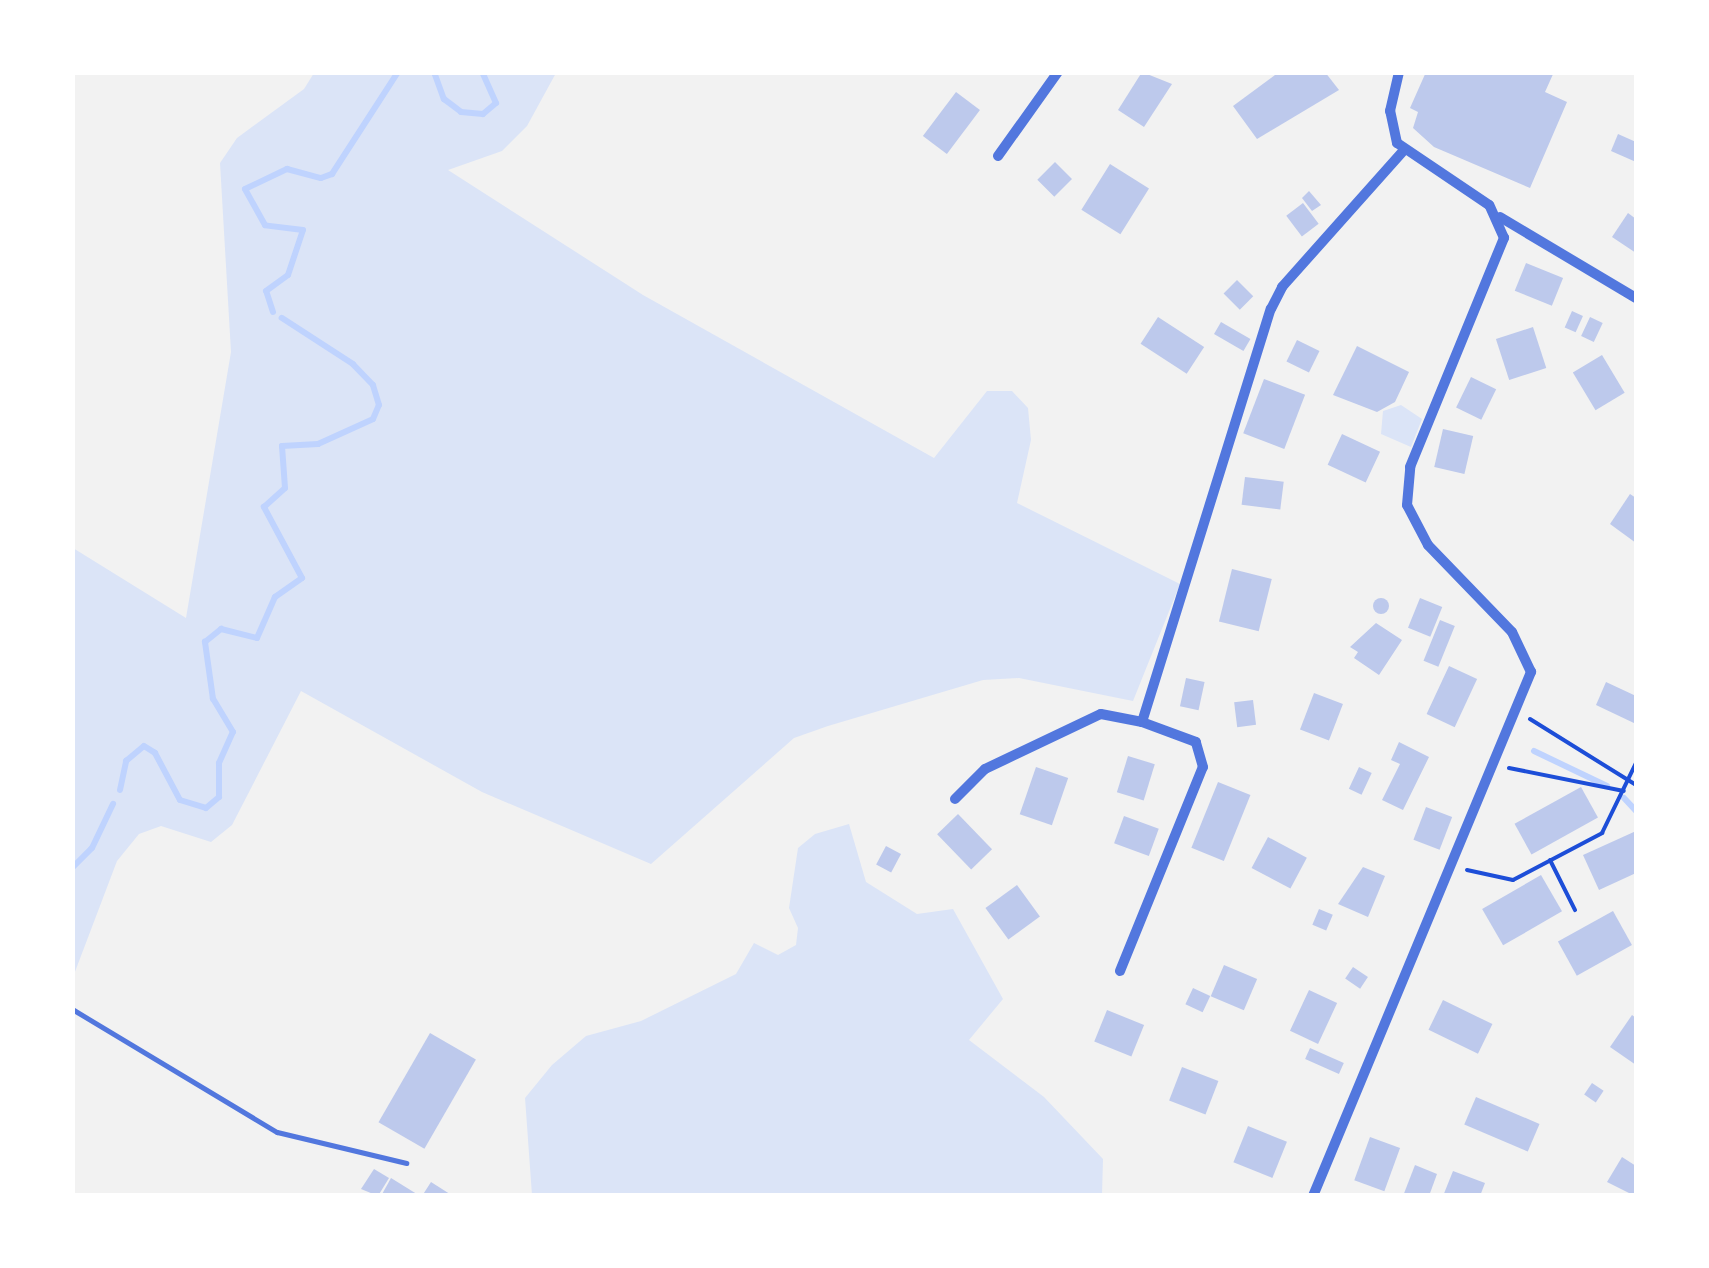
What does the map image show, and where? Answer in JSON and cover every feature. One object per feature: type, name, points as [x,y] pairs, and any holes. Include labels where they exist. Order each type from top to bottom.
[{"type":"street","points":[[998,156],[1058,72]]},
{"type":"street","points":[[1399,72],[1390,111],[1404,150],[1500,216],[1636,298]]},
{"type":"street","points":[[1142,722],[1275,297],[1404,150]]},
{"type":"street","points":[[1312,1196],[1519,710],[1531,672],[1521,645],[1428,545],[1410,515],[1406,486],[1502,250],[1500,216]]},
{"type":"street","points":[[955,799],[986,770],[1100,714],[1142,722],[1196,742],[1203,767],[1120,971]]},
{"type":"lane","points":[[72,1009],[277,1132],[406,1163]]},
{"type":"path","points":[[1519,710],[1636,785]]},
{"type":"path","points":[[1496,762],[1536,778],[1580,777],[1624,791]]},
{"type":"path","points":[[1453,866],[1504,882],[1602,833],[1636,763]]},
{"type":"path","points":[[1550,860],[1575,910]]},
{"type":"shaded area","points":[[314,73],[556,73],[527,126],[502,151],[448,170],[643,295],[934,458],[987,391],[1012,391],[1028,408],[1031,440],[1017,503],[1180,584],[1133,701],[1019,678],[983,680],[828,726],[794,738],[651,864],[482,792],[301,691],[232,825],[211,842],[161,826],[139,834],[117,861],[73,977],[73,548],[186,618],[231,352],[220,163],[237,138],[304,89]]},
{"type":"shaded area","points":[[1401,405],[1422,419],[1411,447],[1381,434],[1383,411]]},
{"type":"shaded area","points":[[849,824],[866,882],[917,914],[953,909],[1003,999],[969,1040],[1044,1097],[1103,1159],[1102,1195],[532,1195],[525,1098],[552,1065],[586,1036],[641,1021],[736,974],[754,943],[778,955],[796,945],[798,928],[789,908],[798,848],[815,834]]},
{"type":"building","points":[[1142,72],[1172,84],[1144,127],[1118,110]]},
{"type":"building","points":[[1279,72],[1325,72],[1339,90],[1257,139],[1233,106]]},
{"type":"building","points":[[1426,72],[1554,72],[1545,92],[1567,102],[1530,188],[1434,147],[1413,128],[1418,112],[1410,108]]},
{"type":"building","points":[[956,92],[980,110],[947,154],[923,136]]},
{"type":"building","points":[[1618,134],[1636,142],[1636,162],[1611,151]]},
{"type":"building","points":[[1055,162],[1072,179],[1054,197],[1037,180]]},
{"type":"building","points":[[1110,164],[1149,188],[1120,234],[1081,210]]},
{"type":"building","points":[[1309,191],[1321,205],[1312,211],[1302,198]]},
{"type":"building","points":[[1303,203],[1319,224],[1302,236],[1286,216]]},
{"type":"building","points":[[1628,213],[1636,219],[1636,253],[1612,237]]},
{"type":"building","points":[[1526,263],[1563,278],[1552,306],[1515,291]]},
{"type":"building","points":[[1237,280],[1253,296],[1240,310],[1224,293]]},
{"type":"building","points":[[1572,311],[1583,316],[1576,332],[1565,327]]},
{"type":"building","points":[[1158,317],[1204,347],[1187,374],[1141,344]]},
{"type":"building","points":[[1590,317],[1603,323],[1594,342],[1581,336]]},
{"type":"building","points":[[1221,322],[1250,339],[1243,351],[1214,334]]},
{"type":"building","points":[[1533,327],[1546,368],[1509,380],[1496,339]]},
{"type":"building","points":[[1297,340],[1319,351],[1309,373],[1286,362]]},
{"type":"building","points":[[1357,346],[1409,372],[1395,402],[1377,412],[1333,395]]},
{"type":"building","points":[[1602,355],[1625,393],[1596,410],[1573,373]]},
{"type":"building","points":[[1471,377],[1496,389],[1481,420],[1456,408]]},
{"type":"building","points":[[1264,379],[1305,395],[1284,449],[1243,433]]},
{"type":"building","points":[[1443,429],[1473,436],[1464,474],[1434,467]]},
{"type":"building","points":[[1342,434],[1380,452],[1366,483],[1328,465]]},
{"type":"building","points":[[1245,477],[1284,482],[1280,510],[1242,505]]},
{"type":"building","points":[[1630,494],[1636,498],[1636,543],[1610,524]]},
{"type":"building","points":[[1232,569],[1272,579],[1259,631],[1219,621]]},
{"type":"building","points":[[1381,598],[1389,606],[1381,614],[1373,606]]},
{"type":"building","points":[[1420,598],[1442,607],[1430,637],[1408,628]]},
{"type":"building","points":[[1440,620],[1455,626],[1438,667],[1424,661]]},
{"type":"building","points":[[1376,623],[1402,640],[1379,675],[1354,658],[1358,652],[1350,647]]},
{"type":"building","points":[[1449,666],[1477,679],[1455,727],[1427,714]]},
{"type":"building","points":[[1186,678],[1205,682],[1199,710],[1180,706]]},
{"type":"building","points":[[1606,682],[1636,696],[1636,724],[1596,705]]},
{"type":"building","points":[[1314,693],[1343,704],[1329,741],[1300,729]]},
{"type":"building","points":[[1253,700],[1256,725],[1237,727],[1234,702]]},
{"type":"building","points":[[1399,742],[1429,757],[1403,810],[1382,800],[1400,764],[1391,760]]},
{"type":"building","points":[[1128,756],[1155,764],[1144,801],[1117,792]]},
{"type":"building","points":[[1036,767],[1068,778],[1052,825],[1020,814]]},
{"type":"building","points":[[1359,767],[1372,773],[1362,795],[1349,789]]},
{"type":"building","points":[[1218,782],[1250,795],[1224,861],[1191,848]]},
{"type":"building","points":[[1581,787],[1598,818],[1531,854],[1515,824]]},
{"type":"building","points":[[1426,807],[1452,817],[1440,850],[1413,840]]},
{"type":"building","points":[[958,814],[992,849],[971,869],[937,834]]},
{"type":"building","points":[[1124,816],[1159,829],[1149,856],[1114,843]]},
{"type":"building","points":[[1636,831],[1636,873],[1599,890],[1583,855]]},
{"type":"building","points":[[1268,837],[1307,858],[1290,889],[1252,868]]},
{"type":"building","points":[[886,846],[901,854],[891,873],[876,865]]},
{"type":"building","points":[[1363,867],[1385,876],[1368,917],[1338,904]]},
{"type":"building","points":[[1541,875],[1562,911],[1503,945],[1482,909]]},
{"type":"building","points":[[1017,885],[1040,917],[1008,939],[985,908]]},
{"type":"building","points":[[1319,909],[1333,915],[1326,931],[1312,925]]},
{"type":"building","points":[[1613,911],[1632,945],[1577,976],[1558,942]]},
{"type":"building","points":[[1224,965],[1257,979],[1244,1010],[1211,996]]},
{"type":"building","points":[[1353,967],[1368,977],[1360,989],[1345,979]]},
{"type":"building","points":[[1193,988],[1210,996],[1203,1012],[1185,1004]]},
{"type":"building","points":[[1309,990],[1337,1003],[1318,1044],[1290,1031]]},
{"type":"building","points":[[1443,1000],[1492,1024],[1478,1054],[1429,1030]]},
{"type":"building","points":[[1107,1010],[1144,1025],[1131,1057],[1094,1042]]},
{"type":"building","points":[[1632,1015],[1636,1018],[1636,1065],[1610,1047]]},
{"type":"building","points":[[430,1033],[476,1060],[424,1149],[378,1122]]},
{"type":"building","points":[[1310,1048],[1344,1063],[1339,1074],[1305,1059]]},
{"type":"building","points":[[1182,1067],[1218,1081],[1206,1115],[1169,1101]]},
{"type":"building","points":[[1592,1083],[1604,1091],[1596,1102],[1584,1095]]},
{"type":"building","points":[[1476,1097],[1540,1124],[1528,1152],[1464,1125]]},
{"type":"building","points":[[1248,1126],[1287,1142],[1272,1178],[1233,1162]]},
{"type":"building","points":[[1370,1137],[1400,1148],[1384,1191],[1354,1180]]},
{"type":"building","points":[[1622,1157],[1636,1166],[1635,1196],[1607,1182]]},
{"type":"building","points":[[1415,1165],[1437,1174],[1429,1196],[1403,1196]]},
{"type":"building","points":[[374,1169],[389,1178],[378,1196],[361,1189]]},
{"type":"building","points":[[1453,1171],[1485,1183],[1480,1196],[1443,1196]]},
{"type":"building","points":[[391,1178],[420,1196],[381,1196]]},
{"type":"building","points":[[431,1182],[453,1196],[422,1196]]},
{"type":"waterway","points":[[273,312],[266,291],[288,275],[303,230],[265,225],[245,189],[287,169],[321,178],[332,174],[398,72]]},
{"type":"waterway","points":[[434,72],[444,99],[461,112],[483,114],[496,103],[482,72]]},
{"type":"waterway","points":[[120,790],[126,761],[144,746],[155,753],[180,800],[206,808],[219,797],[219,763],[233,732],[213,699],[205,642],[221,629],[257,638],[275,597],[302,578],[264,507],[285,488],[282,446],[318,444],[373,419],[379,405],[373,385],[353,364],[282,318]]},
{"type":"waterway","points":[[1534,751],[1607,786]]},
{"type":"waterway","points":[[1624,798],[1636,811]]},
{"type":"waterway","points":[[72,868],[92,848],[113,804]]}]
